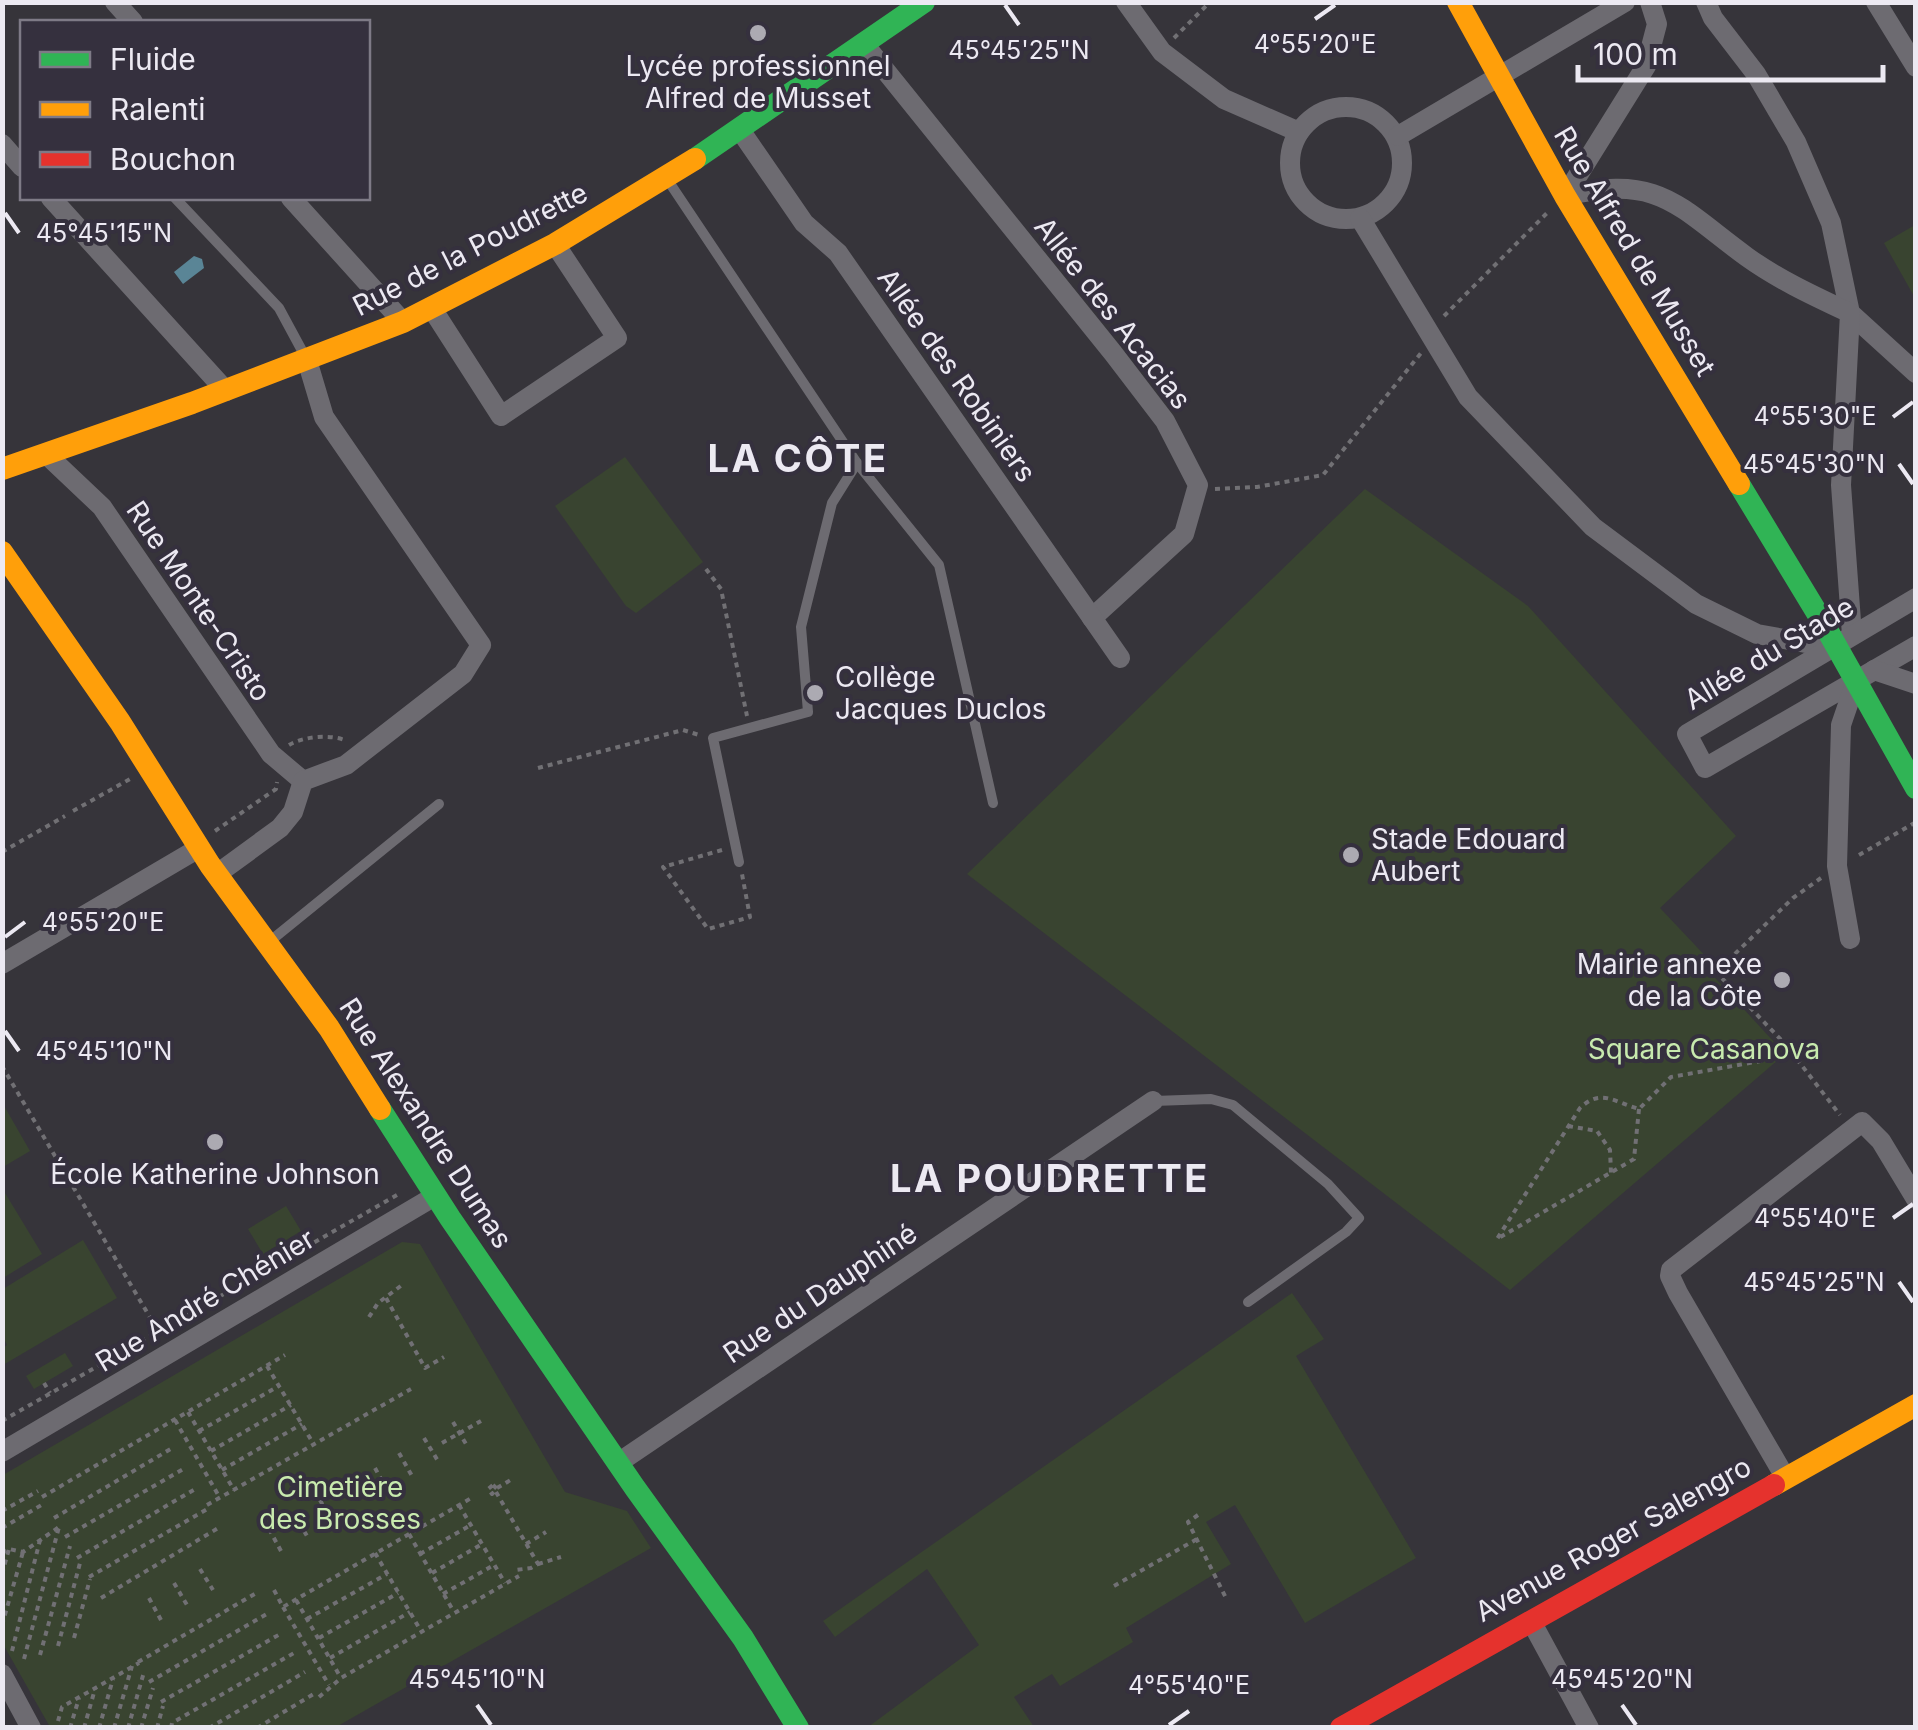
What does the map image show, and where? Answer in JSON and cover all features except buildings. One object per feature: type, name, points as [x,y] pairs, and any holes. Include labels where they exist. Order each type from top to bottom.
[{"type":"street","name":"Rue de la Poudrette","points":[[2,469],[307,360],[431,308],[555,244],[667,178],[924,2]]},
{"type":"street","points":[[1126,2],[1162,52],[1224,99],[1299,132]]},
{"type":"street","name":"Rue Alfred de Musset","points":[[1458,2],[1565,196],[1865,675],[1916,788]]},
{"type":"street","points":[[1398,136],[1625,2]]},
{"type":"street","points":[[1565,196],[1646,66],[1657,24],[1650,2]]},
{"type":"street","points":[[1360,218],[1468,397],[1593,527],[1696,604],[1758,634],[1811,644],[1844,640],[1841,484],[1850,313],[1831,223],[1796,142],[1756,74],[1712,18],[1706,2]]},
{"type":"street","points":[[1876,2],[1916,67]]},
{"type":"street","name":"Allée des Acacias","points":[[864,44],[1114,353],[1164,421],[1198,484]]},
{"type":"street","points":[[1336,107],[1354,107],[1372,113],[1398,136],[1399,182],[1376,212],[1360,218],[1331,216],[1314,209],[1300,195],[1290,161],[1299,132],[1317,116],[1336,107]]},
{"type":"street","name":"Allée des Robiniers","points":[[740,130],[804,224],[838,253],[1120,658]]},
{"type":"street","points":[[2,144],[20,164]]},
{"type":"street","points":[[1565,196],[1605,187],[1648,190],[1695,215],[1788,284],[1850,313],[1916,372]]},
{"type":"street","points":[[52,200],[226,390]]},
{"type":"street","points":[[293,200],[403,322]]},
{"type":"street","points":[[431,308],[501,416],[617,338],[555,244]]},
{"type":"street","points":[[218,874],[280,828],[292,812],[303,781],[346,765],[463,674],[482,645],[324,417],[307,360]]},
{"type":"street","name":"Rue Monte-Cristo","points":[[46,454],[102,507],[270,754],[303,781]]},
{"type":"street","points":[[1092,618],[1184,534],[1198,484]]},
{"type":"street","name":"Rue Alexandre Dumas","points":[[2,552],[120,722],[199,848],[329,1028],[435,1196],[744,1638],[798,1728]]},
{"type":"street","name":"Allée du Stade","points":[[1916,598],[1686,734],[1706,768],[1916,646]]},
{"type":"street","points":[[1850,939],[1838,866],[1841,725],[1865,675],[1916,684]]},
{"type":"street","points":[[2,964],[199,848]]},
{"type":"street","name":"Rue du Dauphiné","points":[[618,1463],[1153,1101]]},
{"type":"street","points":[[1785,1478],[1678,1293],[1670,1270],[1862,1122],[1882,1141],[1916,1198]]},
{"type":"street","name":"Rue André Chénier","points":[[2,1452],[435,1196]]},
{"type":"street","name":"Avenue Roger Salengro","points":[[1342,1728],[1916,1405]]},
{"type":"street","points":[[1530,1621],[1589,1728]]},
{"type":"street","points":[[2,1674],[32,1728]]},
{"type":"lane","points":[[667,178],[857,463],[938,565],[994,803]]},
{"type":"lane","points":[[177,200],[279,308],[307,360]]},
{"type":"lane","points":[[740,862],[714,738],[808,712],[800,627],[832,503],[857,463]]},
{"type":"lane","points":[[268,943],[439,804]]},
{"type":"lane","points":[[1153,1101],[1211,1099],[1232,1105],[1328,1184],[1359,1218],[1346,1232],[1248,1302]]},
{"type":"path","points":[[1162,52],[1210,2]]},
{"type":"path","points":[[1198,484],[1224,490],[1324,475],[1420,356],[1435,325],[1565,196]]},
{"type":"path","points":[[706,569],[721,589],[749,728]]},
{"type":"path","points":[[538,768],[682,730],[714,738]]},
{"type":"path","points":[[72,812],[126,782]]},
{"type":"path","points":[[2,852],[65,816]]},
{"type":"path","points":[[1852,1131],[1786,1045],[1716,972],[1793,898],[1838,866],[1916,822]]},
{"type":"path","points":[[736,846],[663,866],[708,929],[750,917],[740,862]]},
{"type":"path","points":[[1639,1109],[1601,1096],[1591,1097],[1568,1126],[1497,1239],[1634,1159],[1639,1109],[1670,1077],[1772,1059],[1786,1045]]},
{"type":"path","points":[[2,1066],[170,1352]]},
{"type":"path","points":[[1568,1126],[1596,1131],[1610,1150],[1611,1175]]},
{"type":"path","points":[[2,1421],[393,1194],[435,1196]]},
{"type":"path","points":[[369,1317],[402,1285]]},
{"type":"path","points":[[386,1298],[425,1368],[444,1357]]},
{"type":"path","points":[[2,1528],[286,1354]]},
{"type":"path","points":[[267,1366],[314,1444]]},
{"type":"path","points":[[44,1383],[50,1393]]},
{"type":"path","points":[[199,1431],[279,1386]]},
{"type":"path","points":[[74,1638],[90,1578],[411,1389]]},
{"type":"path","points":[[210,1451],[290,1406]]},
{"type":"path","points":[[188,1412],[234,1490]]},
{"type":"path","points":[[175,1420],[220,1498]]},
{"type":"path","points":[[442,1444],[481,1421]]},
{"type":"path","points":[[453,1422],[466,1444]]},
{"type":"path","points":[[222,1470],[302,1424]]},
{"type":"path","points":[[424,1438],[438,1461]]},
{"type":"path","points":[[54,1518],[174,1448]]},
{"type":"path","points":[[399,1453],[412,1476]]},
{"type":"path","points":[[65,1537],[185,1468]]},
{"type":"path","points":[[375,1468],[387,1490]]},
{"type":"path","points":[[514,1478],[496,1490],[538,1564]]},
{"type":"path","points":[[58,1646],[79,1560],[198,1488]]},
{"type":"path","points":[[2,1511],[38,1490]]},
{"type":"path","points":[[283,1608],[473,1497]]},
{"type":"path","points":[[320,1500],[332,1522]]},
{"type":"path","points":[[459,1504],[506,1584]]},
{"type":"path","points":[[294,1514],[307,1536]]},
{"type":"path","points":[[1198,1515],[1188,1522],[1226,1598]]},
{"type":"path","points":[[420,1554],[471,1524]]},
{"type":"path","points":[[2,1625],[23,1552],[60,1527],[24,1660]]},
{"type":"path","points":[[101,1598],[220,1527]]},
{"type":"path","points":[[269,1529],[281,1551]]},
{"type":"path","points":[[526,1544],[546,1532]]},
{"type":"path","points":[[409,1534],[454,1613]]},
{"type":"path","points":[[1114,1586],[1197,1539]]},
{"type":"path","points":[[12,1652],[40,1540]]},
{"type":"path","points":[[432,1573],[482,1544]]},
{"type":"path","points":[[40,1655],[70,1546]]},
{"type":"path","points":[[2,1553],[10,1548],[23,1552]]},
{"type":"path","points":[[2,1574],[10,1548]]},
{"type":"path","points":[[375,1553],[421,1632]]},
{"type":"path","points":[[516,1570],[560,1557]]},
{"type":"path","points":[[443,1594],[494,1565]]},
{"type":"path","points":[[200,1569],[213,1590]]},
{"type":"path","points":[[307,1619],[387,1574]]},
{"type":"path","points":[[256,1728],[520,1576]]},
{"type":"path","points":[[174,1584],[187,1605]]},
{"type":"path","points":[[274,1590],[329,1686]]},
{"type":"path","points":[[58,1721],[62,1708],[258,1592]]},
{"type":"path","points":[[318,1638],[398,1593]]},
{"type":"path","points":[[149,1598],[161,1620]]},
{"type":"path","points":[[296,1600],[342,1678]]},
{"type":"path","points":[[142,1728],[151,1685],[270,1612]]},
{"type":"path","points":[[330,1658],[410,1612]]},
{"type":"path","points":[[157,1728],[162,1704],[282,1633]]},
{"type":"path","points":[[171,1728],[172,1723],[294,1653]]},
{"type":"path","points":[[114,1728],[136,1663]]},
{"type":"path","points":[[128,1728],[144,1672]]},
{"type":"path","points":[[209,1728],[305,1672]]},
{"type":"path","points":[[99,1728],[114,1676]]},
{"type":"path","points":[[84,1728],[96,1688]]},
{"type":"path","points":[[70,1728],[80,1697]]},
{"type":"green space","points":[[1915,225],[1915,298],[1884,243]]},
{"type":"green space","points":[[625,457],[703,562],[636,613],[626,606],[555,506]]},
{"type":"green space","name":"Stade Edouard Aubert","points":[[1365,489],[1528,606],[1736,836],[1660,908],[1712,963],[1707,969],[1785,1054],[1510,1290],[967,874]]},
{"type":"green space","points":[[3,1104],[30,1151],[2,1167]]},
{"type":"green space","points":[[2,1188],[42,1254],[3,1278],[2,1278]]},
{"type":"green space","points":[[286,1206],[301,1231],[263,1254],[248,1229]]},
{"type":"green space","points":[[83,1240],[117,1298],[3,1365],[3,1348],[7,1345],[3,1337],[3,1289]]},
{"type":"green space","name":"Cimetière des Brosses","points":[[402,1242],[420,1244],[565,1492],[627,1511],[651,1548],[336,1727],[50,1727],[3,1644],[3,1475]]},
{"type":"green space","points":[[1292,1293],[1324,1339],[1296,1356],[1416,1558],[1305,1623],[1235,1505],[1206,1522],[1231,1564],[1126,1628],[1133,1642],[1060,1686],[1052,1674],[1014,1697],[1034,1727],[868,1727],[979,1645],[927,1569],[835,1637],[823,1621]]},
{"type":"green space","points":[[65,1353],[73,1366],[34,1389],[26,1376]]},
{"type":"water","points":[[194,256],[202,259],[204,268],[183,284],[174,272]]},
{"type":"traffic: fast","points":[[695,159],[924,2]]},
{"type":"traffic: fast","points":[[1739,484],[1916,788]]},
{"type":"traffic: fast","points":[[380,1109],[635,1488],[743,1638],[798,1728]]},
{"type":"traffic: slow","points":[[1458,2],[1565,196],[1739,484]]},
{"type":"traffic: slow","points":[[2,469],[192,403],[403,322],[555,244],[695,159]]},
{"type":"traffic: slow","points":[[2,552],[120,722],[210,865],[329,1028],[380,1109]]},
{"type":"traffic: slow","points":[[1774,1485],[1916,1405]]},
{"type":"traffic: jam","points":[[1341,1728],[1774,1485]]},
{"type":"place","name":"Lycée professionnel Alfred de Musset","points":[[758,33]]},
{"type":"place","name":"Collège Jacques Duclos","points":[[815,693]]},
{"type":"place","name":"Stade Edouard Aubert","points":[[1351,855]]},
{"type":"place","name":"Mairie annexe de la Côte","points":[[1782,980]]},
{"type":"place","name":"École Katherine Johnson","points":[[215,1142]]},
{"type":"district","name":"LA CÔTE","points":[[798,459]]},
{"type":"district","name":"LA POUDRETTE","points":[[1050,1179]]},
{"type":"park label","name":"Square Casanova","points":[[1704,1049]]}]
